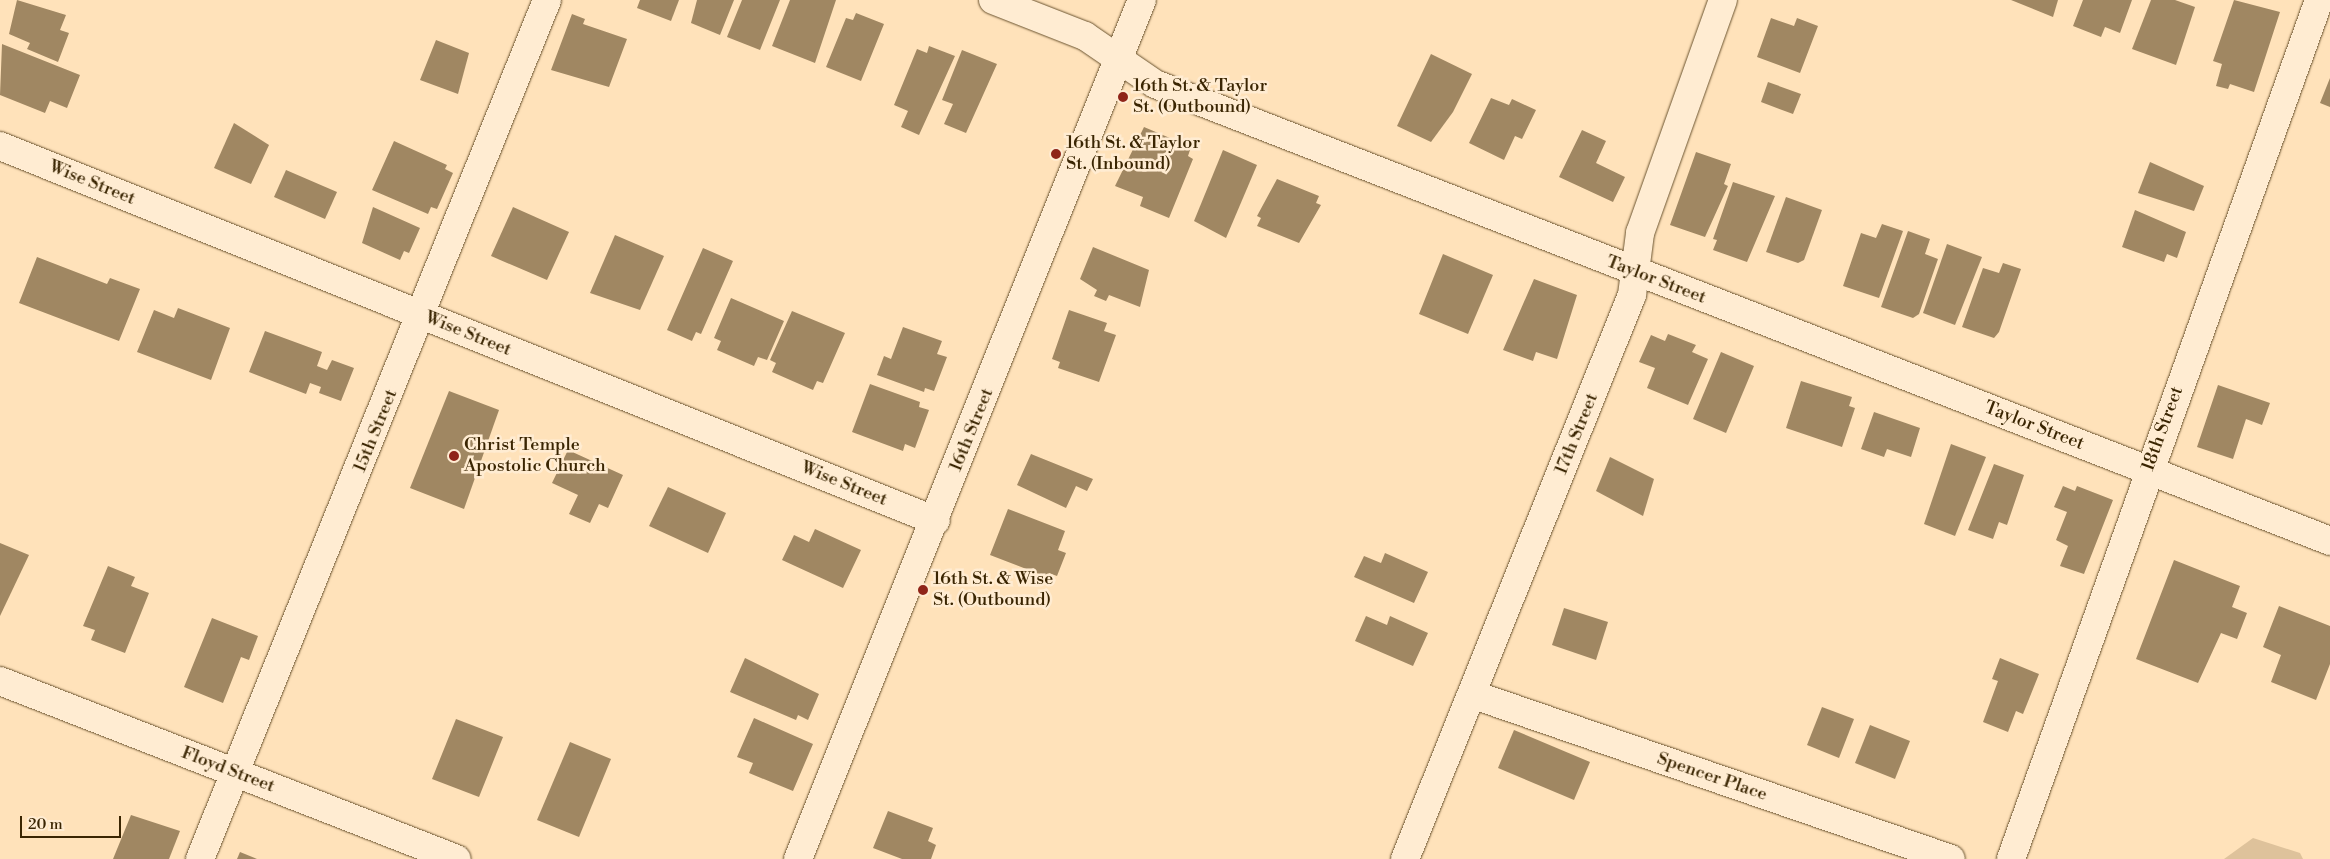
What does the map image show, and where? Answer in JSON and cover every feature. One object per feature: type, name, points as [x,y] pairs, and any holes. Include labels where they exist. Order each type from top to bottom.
[{"type":"street","name":"15th Street","points":[[200,859],[424,316],[548,0]]},
{"type":"street","name":"Taylor Street","points":[[993,0],[1085,36],[1155,84],[2330,541]]},
{"type":"street","name":"16th Street","points":[[798,859],[936,521],[1142,0]]},
{"type":"street","name":"17th Street","points":[[1405,859],[1474,695],[1632,295],[1640,233],[1723,0]]},
{"type":"street","name":"18th Street","points":[[2012,859],[2147,470],[2319,0]]},
{"type":"street","name":"Wise Street","points":[[0,146],[936,521]]},
{"type":"street","name":"Floyd Street","points":[[0,681],[456,859]]},
{"type":"street","name":"Spencer Place","points":[[1474,695],[1951,859]]},
{"type":"shaded area","points":[[2253,838],[2300,853],[2303,859],[2224,859]]},
{"type":"building","points":[[17,0],[66,15],[60,30],[69,33],[58,62],[27,49],[30,43],[9,34]]},
{"type":"building","points":[[640,0],[679,0],[671,21],[637,8]]},
{"type":"building","points":[[697,0],[734,0],[720,35],[691,23]]},
{"type":"building","points":[[742,0],[780,0],[760,50],[727,37]]},
{"type":"building","points":[[790,0],[836,0],[815,63],[772,46]]},
{"type":"building","points":[[2011,0],[2058,0],[2053,17]]},
{"type":"building","points":[[2083,0],[2132,0],[2120,33],[2105,27],[2101,37],[2073,26]]},
{"type":"building","points":[[2151,0],[2175,0],[2195,7],[2176,65],[2132,49]]},
{"type":"building","points":[[2234,0],[2280,12],[2254,92],[2230,84],[2228,89],[2216,86],[2222,64],[2213,61]]},
{"type":"building","points":[[856,13],[884,24],[861,81],[826,67],[846,18],[853,20]]},
{"type":"building","points":[[572,14],[585,19],[583,24],[627,39],[609,87],[551,70]]},
{"type":"building","points":[[1771,18],[1794,26],[1797,18],[1818,26],[1800,73],[1757,57]]},
{"type":"building","points":[[436,40],[469,53],[458,94],[420,80]]},
{"type":"building","points":[[2,44],[80,75],[67,108],[50,101],[45,113],[0,95]]},
{"type":"building","points":[[929,46],[955,56],[919,135],[901,127],[908,111],[894,105],[917,49],[927,53]]},
{"type":"building","points":[[962,50],[997,64],[966,133],[944,124],[953,104],[942,100]]},
{"type":"building","points":[[1431,54],[1472,74],[1453,112],[1431,142],[1397,126]]},
{"type":"building","points":[[2330,78],[2330,107],[2320,103]]},
{"type":"building","points":[[1768,82],[1801,94],[1793,114],[1761,102]]},
{"type":"building","points":[[1491,98],[1509,105],[1512,99],[1536,110],[1522,139],[1515,136],[1504,160],[1469,143]]},
{"type":"building","points":[[234,123],[269,145],[251,184],[214,168]]},
{"type":"building","points":[[1144,127],[1191,147],[1188,156],[1193,159],[1169,218],[1140,206],[1143,197],[1115,186]]},
{"type":"building","points":[[1582,130],[1606,141],[1596,163],[1625,177],[1613,202],[1559,177]]},
{"type":"building","points":[[394,141],[447,165],[445,169],[453,173],[437,209],[431,207],[428,214],[372,190]]},
{"type":"building","points":[[1223,150],[1257,165],[1226,238],[1194,221]]},
{"type":"building","points":[[1696,152],[1731,164],[1724,184],[1728,186],[1705,237],[1670,225]]},
{"type":"building","points":[[2150,162],[2204,186],[2194,211],[2138,193]]},
{"type":"building","points":[[286,170],[337,192],[325,219],[274,197]]},
{"type":"building","points":[[1277,179],[1319,196],[1316,203],[1321,205],[1299,243],[1257,226],[1261,218],[1257,216]]},
{"type":"building","points":[[1733,182],[1775,196],[1747,262],[1713,250],[1717,240],[1713,239]]},
{"type":"building","points":[[1786,197],[1822,210],[1804,260],[1798,263],[1766,252]]},
{"type":"building","points":[[373,207],[420,228],[409,253],[404,251],[400,260],[362,243]]},
{"type":"building","points":[[513,207],[569,232],[547,280],[491,256]]},
{"type":"building","points":[[2135,210],[2186,232],[2177,258],[2167,254],[2164,262],[2122,247]]},
{"type":"building","points":[[1882,224],[1903,231],[1879,298],[1843,286],[1861,233],[1876,238]]},
{"type":"building","points":[[1908,231],[1930,239],[1925,254],[1938,259],[1919,314],[1913,318],[1881,307]]},
{"type":"building","points":[[615,235],[664,256],[640,310],[590,293]]},
{"type":"building","points":[[1947,244],[1982,257],[1955,325],[1923,313]]},
{"type":"building","points":[[1093,247],[1149,270],[1140,307],[1109,295],[1106,301],[1094,296],[1097,290],[1080,279]]},
{"type":"building","points":[[703,248],[733,261],[701,334],[696,332],[692,341],[667,330]]},
{"type":"building","points":[[1443,254],[1493,275],[1468,334],[1419,314]]},
{"type":"building","points":[[37,257],[107,284],[110,278],[140,289],[119,341],[19,303]]},
{"type":"building","points":[[2003,263],[2021,269],[1999,332],[1994,338],[1962,327],[1983,268],[1999,273]]},
{"type":"building","points":[[1534,279],[1577,295],[1557,359],[1536,352],[1533,361],[1503,350]]},
{"type":"building","points":[[731,298],[784,321],[767,360],[758,357],[754,366],[717,350],[721,341],[714,338]]},
{"type":"building","points":[[178,308],[230,328],[211,380],[137,352],[154,310],[174,318]]},
{"type":"building","points":[[1069,310],[1107,323],[1104,331],[1116,335],[1099,382],[1058,368],[1060,362],[1052,359]]},
{"type":"building","points":[[792,311],[845,333],[823,383],[817,381],[813,390],[772,372],[776,363],[770,360]]},
{"type":"building","points":[[903,327],[942,341],[937,354],[947,357],[934,391],[925,388],[924,392],[877,375],[884,356],[891,359]]},
{"type":"building","points":[[265,331],[322,352],[317,366],[327,370],[332,360],[354,368],[341,401],[319,393],[321,387],[310,383],[306,394],[249,372]]},
{"type":"building","points":[[1668,334],[1696,345],[1692,352],[1708,359],[1688,405],[1647,388],[1655,368],[1639,362],[1651,335],[1665,341]]},
{"type":"building","points":[[1721,352],[1754,366],[1726,433],[1693,419]]},
{"type":"building","points":[[1801,381],[1852,397],[1849,406],[1855,408],[1842,447],[1786,428]]},
{"type":"building","points":[[870,384],[920,402],[919,407],[929,410],[915,448],[905,444],[903,451],[852,432]]},
{"type":"building","points":[[2218,385],[2270,403],[2262,425],[2246,419],[2233,459],[2197,447]]},
{"type":"building","name":"Christ Temple Apostolic Church","points":[[449,391],[499,410],[464,509],[410,488]]},
{"type":"building","points":[[1874,412],[1920,428],[1911,457],[1887,449],[1884,457],[1861,449]]},
{"type":"building","points":[[1951,444],[1986,457],[1955,536],[1924,524]]},
{"type":"building","points":[[568,450],[623,475],[608,508],[599,504],[590,523],[569,514],[578,495],[552,483]]},
{"type":"building","points":[[1031,454],[1093,479],[1087,491],[1076,486],[1066,508],[1017,485]]},
{"type":"building","points":[[1610,457],[1654,479],[1643,516],[1596,491]]},
{"type":"building","points":[[1994,464],[2024,475],[2007,525],[1999,522],[1993,539],[1968,530]]},
{"type":"building","points":[[2063,486],[2075,491],[2077,486],[2113,500],[2084,574],[2060,566],[2068,546],[2056,540],[2067,512],[2054,507]]},
{"type":"building","points":[[668,487],[726,513],[708,553],[649,526]]},
{"type":"building","points":[[1008,509],[1065,531],[1058,550],[1066,553],[1057,576],[1049,573],[1047,577],[990,555]]},
{"type":"building","points":[[815,529],[861,550],[843,588],[782,560],[794,535],[809,542]]},
{"type":"building","points":[[0,543],[29,555],[0,616]]},
{"type":"building","points":[[1385,553],[1428,572],[1414,603],[1354,577],[1364,556],[1381,563]]},
{"type":"building","points":[[2174,560],[2240,586],[2232,607],[2247,613],[2237,639],[2221,633],[2198,683],[2136,659]]},
{"type":"building","points":[[108,566],[135,577],[131,586],[149,593],[125,653],[91,640],[95,630],[83,626]]},
{"type":"building","points":[[2279,606],[2330,626],[2330,664],[2316,700],[2271,682],[2281,655],[2263,647]]},
{"type":"building","points":[[1564,608],[1608,622],[1596,660],[1552,645]]},
{"type":"building","points":[[1366,616],[1387,625],[1390,616],[1428,633],[1413,666],[1355,641]]},
{"type":"building","points":[[212,618],[258,636],[249,660],[241,657],[223,703],[184,687]]},
{"type":"building","points":[[745,658],[819,694],[808,720],[798,715],[796,720],[730,692]]},
{"type":"building","points":[[2000,658],[2039,674],[2023,714],[2016,711],[2008,732],[1983,722],[1998,681],[1992,679]]},
{"type":"building","points":[[1822,707],[1854,719],[1839,758],[1807,745]]},
{"type":"building","points":[[754,718],[813,744],[793,791],[749,773],[753,763],[737,757]]},
{"type":"building","points":[[456,719],[503,737],[479,797],[432,779]]},
{"type":"building","points":[[1870,725],[1910,741],[1895,779],[1855,763]]},
{"type":"building","points":[[1514,730],[1590,762],[1574,800],[1498,768]]},
{"type":"building","points":[[570,742],[611,759],[579,837],[537,820]]},
{"type":"building","points":[[888,811],[933,828],[928,841],[936,845],[931,859],[902,859],[873,848]]},
{"type":"building","points":[[131,815],[180,831],[169,859],[113,859]]},
{"type":"building","points":[[240,852],[257,859],[237,859]]},
{"type":"place","name":"16th St. & Taylor St. (Outbound)","points":[[1123,97]]},
{"type":"place","name":"16th St. & Taylor St. (Inbound)","points":[[1056,154]]},
{"type":"place","name":"Christ Temple Apostolic Church","points":[[454,456]]},
{"type":"place","name":"16th St. & Wise St. (Outbound)","points":[[923,590]]}]
